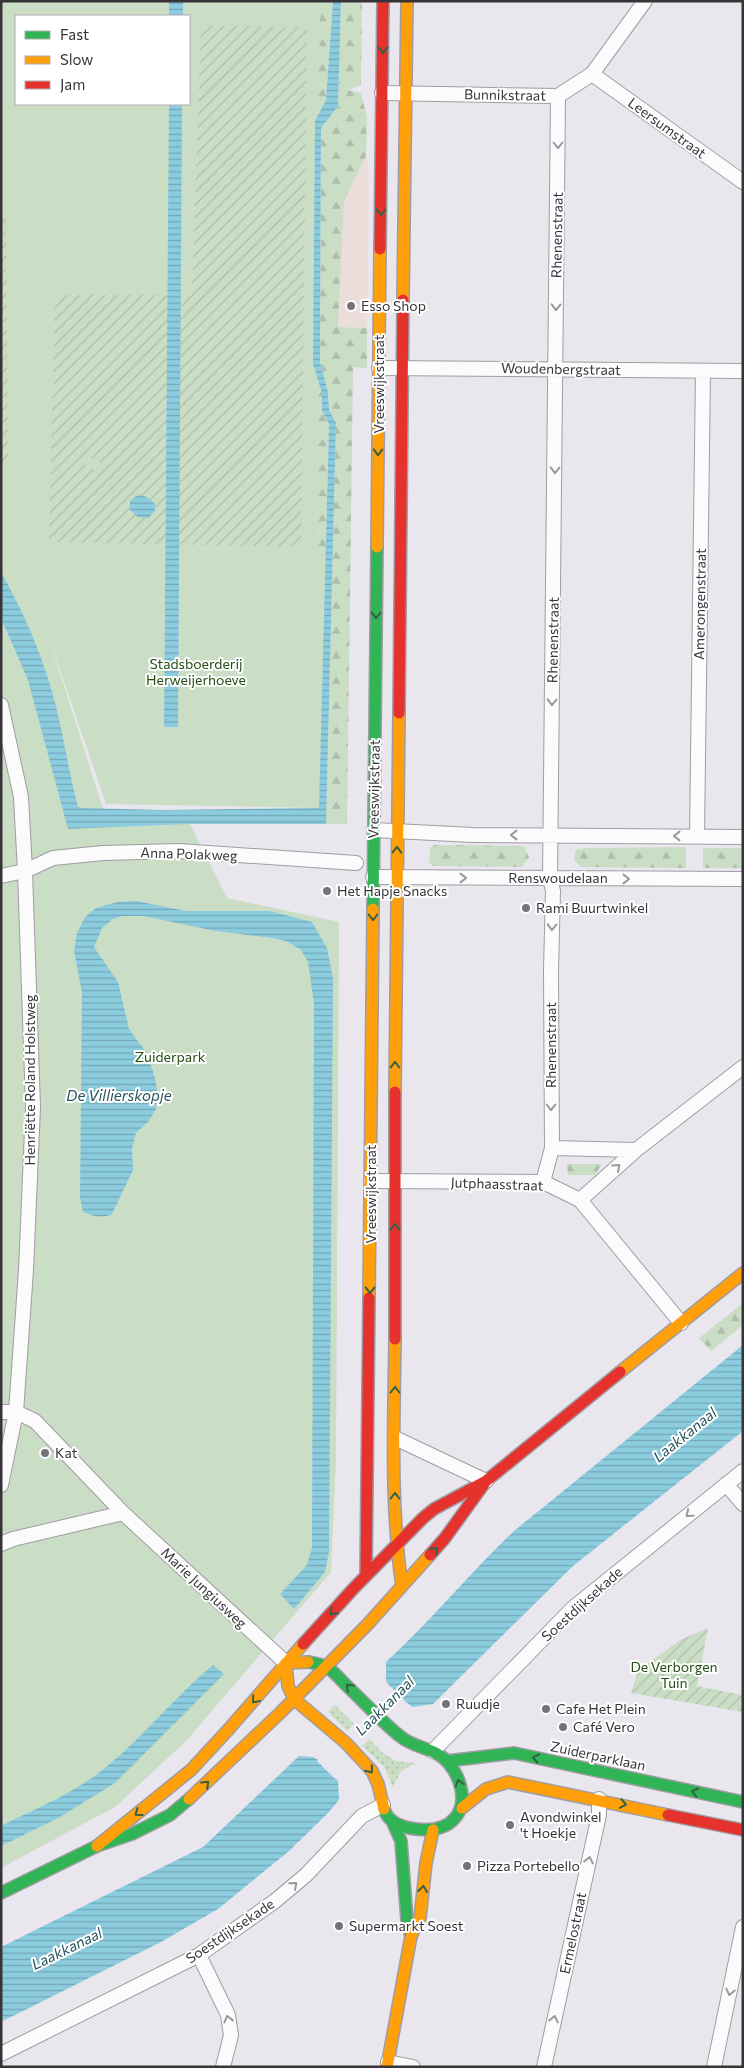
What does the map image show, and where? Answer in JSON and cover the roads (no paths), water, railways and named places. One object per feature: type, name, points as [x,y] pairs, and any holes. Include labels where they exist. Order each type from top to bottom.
[{"type":"main road","name":"Vreeswijkstraat","points":[[366,1576],[384,1]]},
{"type":"main road","name":"Vreeswijkstraat","points":[[402,1586],[396,1545],[395,1182],[407,1]]},
{"type":"main road","points":[[97,1846],[124,1823],[168,1791],[222,1739],[286,1663],[366,1576],[434,1509],[486,1481],[743,1274]]},
{"type":"main road","points":[[1,1893],[97,1846],[132,1834],[170,1815],[192,1797],[327,1666],[402,1586],[445,1538],[486,1481]]},
{"type":"main road","points":[[286,1663],[308,1662],[327,1666],[402,1738],[447,1760],[459,1778],[462,1808]]},
{"type":"main road","points":[[286,1663],[286,1683],[293,1698],[355,1753],[373,1772],[381,1789],[382,1806],[393,1823],[401,1841],[407,1920],[411,1936]]},
{"type":"main road","name":"Zuiderparklaan","points":[[447,1760],[514,1753],[743,1802]]},
{"type":"main road","points":[[393,1823],[410,1829],[434,1830],[450,1822],[462,1808],[486,1789],[508,1782],[599,1799],[743,1830]]},
{"type":"main road","points":[[387,2064],[411,1936],[420,1918],[426,1863],[434,1830]]},
{"type":"street","name":"Bunnikstraat","points":[[382,93],[558,96],[592,74],[645,1]]},
{"type":"street","name":"Leersumstraat","points":[[592,74],[743,182]]},
{"type":"street","name":"Rhenenstraat","points":[[543,1182],[552,1148],[551,970],[553,891],[550,878],[558,96]]},
{"type":"street","name":"Woudenbergstraat","points":[[379,368],[743,371]]},
{"type":"street","name":"Amerongenstraat","points":[[697,836],[703,371]]},
{"type":"street","name":"Henriëtte Roland Holstweg","points":[[1,705],[21,797],[33,1107],[26,1270],[16,1412],[1,1485]]},
{"type":"street","points":[[374,830],[473,835],[743,838]]},
{"type":"street","name":"Anna Polakweg","points":[[1,876],[25,871],[53,858],[113,852],[179,851],[356,863]]},
{"type":"street","name":"Renswoudelaan","points":[[373,877],[743,879]]},
{"type":"street","points":[[580,1200],[636,1150],[743,1067]]},
{"type":"street","points":[[552,1148],[636,1150]]},
{"type":"street","name":"Jutphaasstraat","points":[[371,1181],[543,1182],[580,1200],[681,1323]]},
{"type":"street","points":[[1,1412],[16,1412]]},
{"type":"street","name":"Marie Jungiusweg","points":[[16,1412],[35,1421],[123,1513],[286,1663]]},
{"type":"street","points":[[395,1438],[486,1481]]},
{"type":"street","name":"Soestdijksekade","points":[[426,1749],[573,1608],[743,1471]]},
{"type":"street","points":[[726,1484],[743,1504]]},
{"type":"street","points":[[1,1544],[14,1538],[123,1513]]},
{"type":"street","name":"Ermelostraat","points":[[544,2067],[600,1815],[599,1799]]},
{"type":"street","name":"Soestdijksekade","points":[[1,2054],[199,1955],[275,1901],[306,1875],[362,1816],[382,1806]]},
{"type":"street","points":[[714,2067],[743,1927]]},
{"type":"street","points":[[199,1955],[228,2015],[231,2035],[224,2067]]},
{"type":"street","points":[[387,2064],[413,2067]]},
{"type":"water","points":[[169,1],[183,1],[183,15],[169,15]]},
{"type":"water","points":[[333,1],[341,1],[338,106],[321,128],[320,362],[328,392],[329,410],[336,423],[326,824],[187,824],[68,829],[28,680],[1,618],[1,572],[31,632],[43,663],[57,709],[78,807],[163,810],[319,808],[329,424],[322,411],[322,393],[313,364],[315,121],[326,100]]},
{"type":"water","points":[[169,105],[182,105],[178,727],[164,727]]},
{"type":"water","points":[[140,495],[147,497],[155,504],[155,511],[148,518],[138,517],[130,510],[130,501]]},
{"type":"water","name":"De Villierskopje","points":[[136,901],[186,911],[270,911],[312,922],[327,948],[333,978],[329,1552],[325,1572],[294,1609],[280,1594],[307,1565],[312,1548],[314,1003],[308,962],[301,950],[286,941],[215,931],[144,916],[122,916],[113,919],[102,928],[94,947],[118,982],[129,1029],[146,1052],[154,1074],[158,1095],[156,1109],[149,1121],[136,1133],[132,1149],[133,1170],[112,1214],[101,1217],[94,1216],[83,1212],[80,1198],[82,992],[74,951],[77,933],[85,917],[96,908],[117,902]]},
{"type":"water","name":"Laakkanaal","points":[[743,1345],[743,1431],[573,1566],[433,1704],[412,1707],[406,1702],[403,1703],[333,1773],[332,1776],[338,1781],[339,1800],[289,1851],[218,1909],[161,1942],[1,2022],[1,1947],[203,1847],[299,1756],[313,1757],[320,1761],[391,1688],[386,1681],[386,1662],[514,1531]]},
{"type":"water","points":[[213,1665],[224,1674],[115,1783],[58,1818],[1,1846],[1,1826],[62,1796],[96,1775],[127,1749],[183,1692]]},
{"type":"place","name":"Esso Shop","points":[[351,306]]},
{"type":"place","name":"Het Hapje Snacks","points":[[327,891]]},
{"type":"place","name":"Rami Buurtwinkel","points":[[526,908]]},
{"type":"place","name":"Kat","points":[[45,1453]]},
{"type":"place","name":"Ruudje","points":[[446,1704]]},
{"type":"place","name":"Cafe Het Plein","points":[[546,1709]]},
{"type":"place","name":"Café Vero","points":[[563,1727]]},
{"type":"place","name":"Avondwinkel 't Hoekje","points":[[510,1825]]},
{"type":"place","name":"Pizza Portebello","points":[[467,1866]]},
{"type":"place","name":"Supermarkt Soest","points":[[339,1926]]},
{"type":"park label","name":"Stadsboerderij Herweijerhoeve","points":[[196,672]]},
{"type":"park label","name":"Zuiderpark","points":[[170,1057]]},
{"type":"park label","name":"De Verborgen Tuin","points":[[674,1675]]}]
